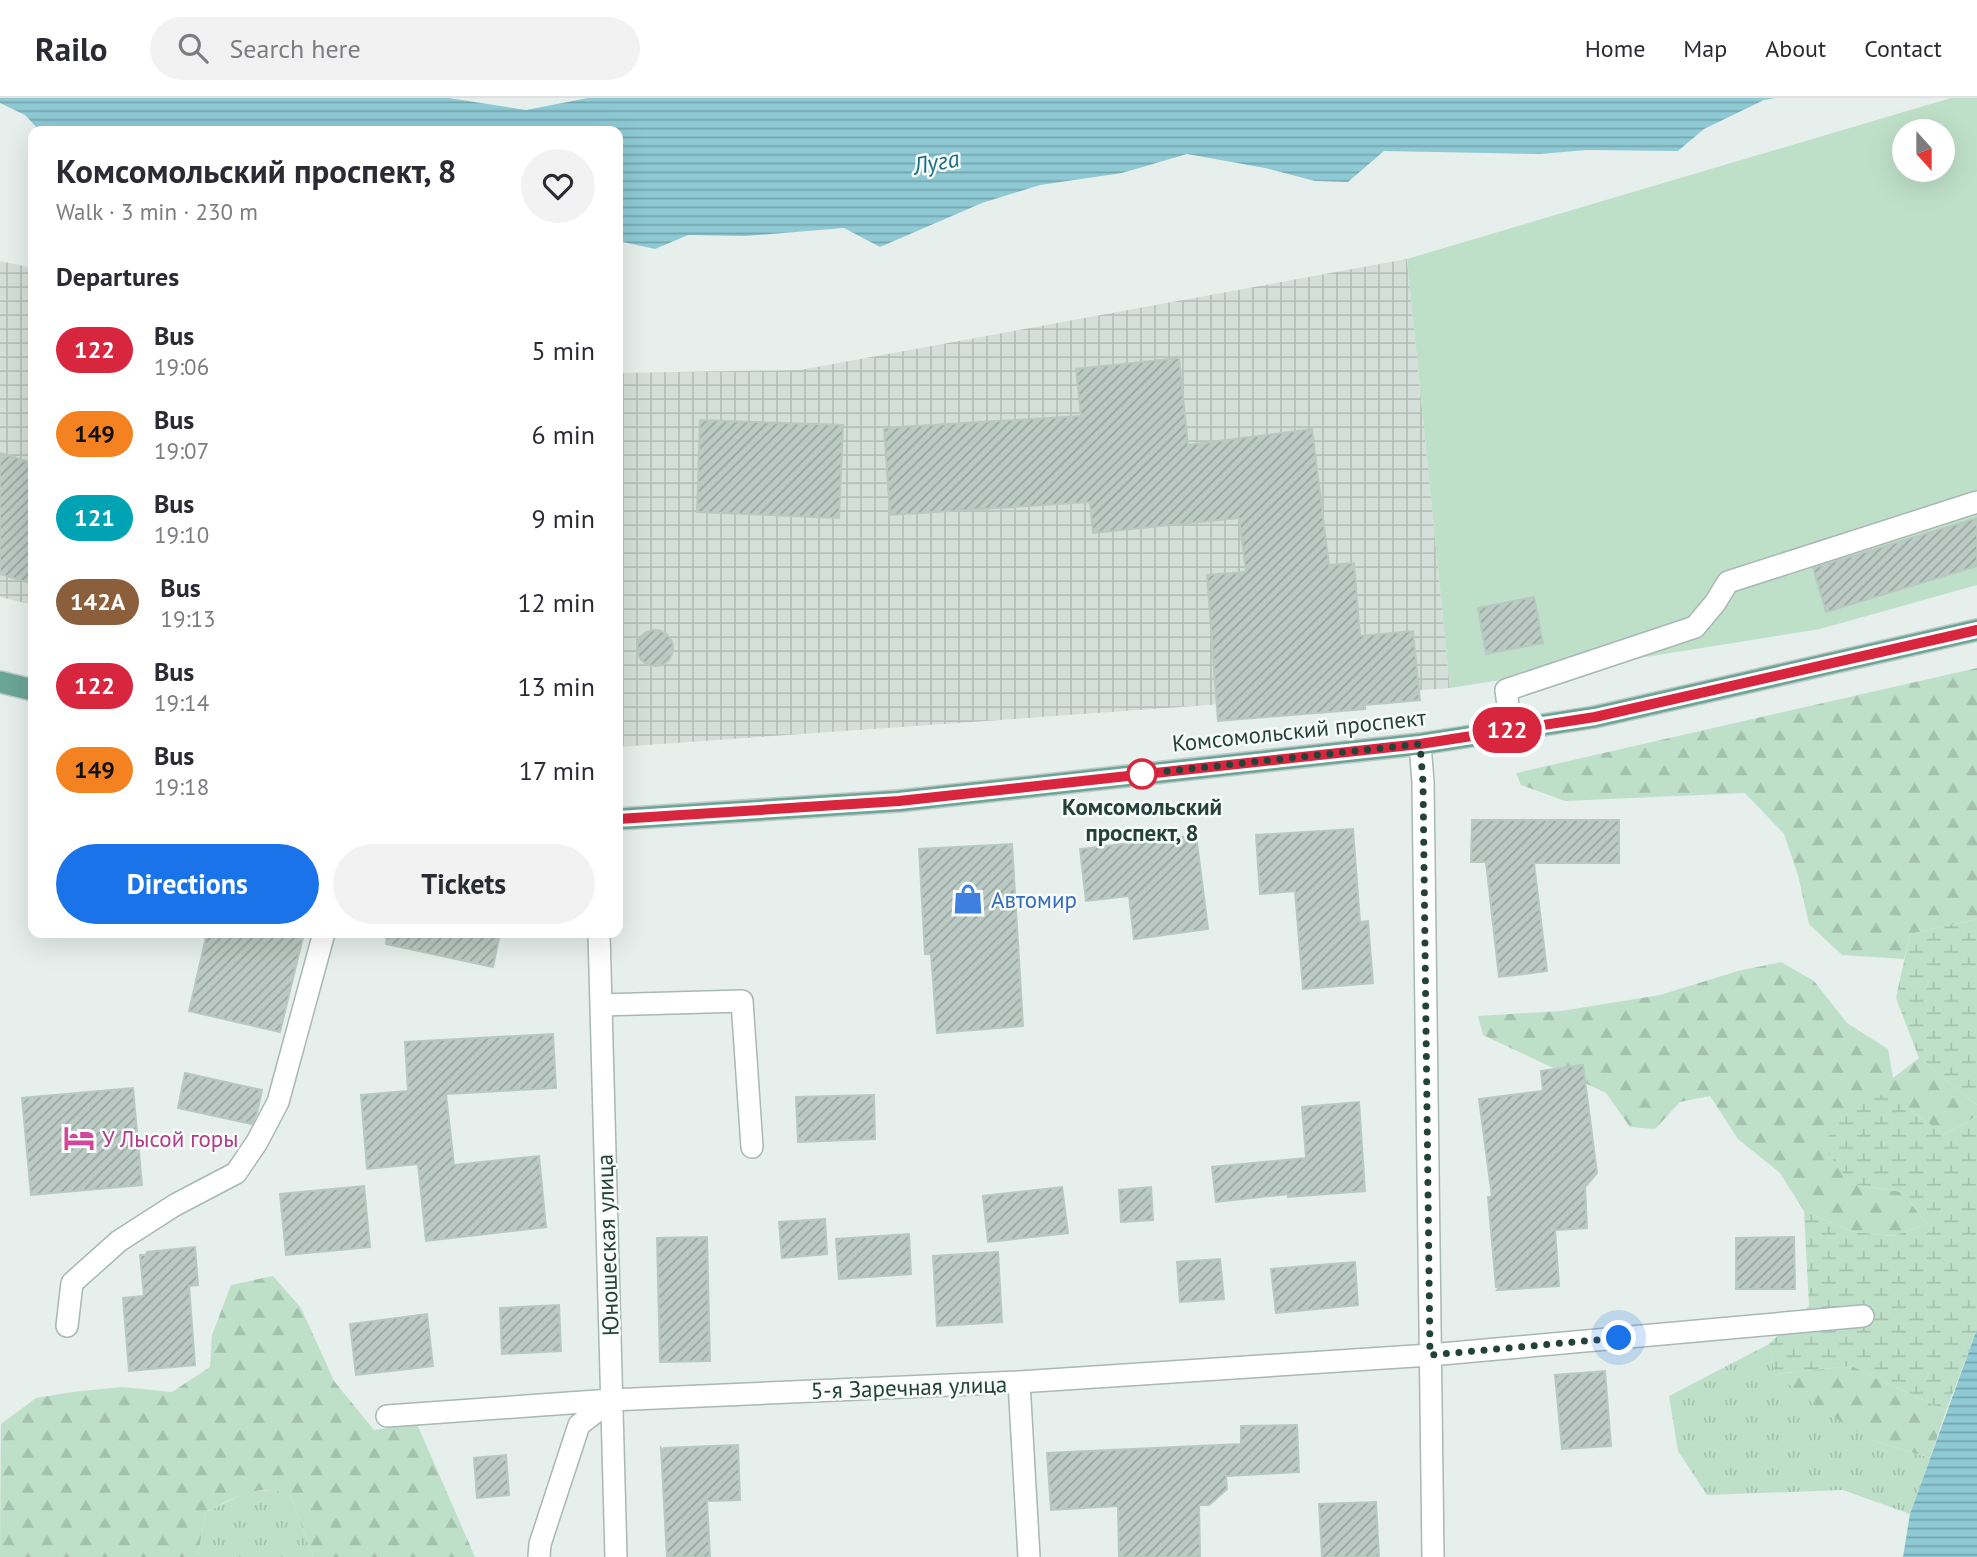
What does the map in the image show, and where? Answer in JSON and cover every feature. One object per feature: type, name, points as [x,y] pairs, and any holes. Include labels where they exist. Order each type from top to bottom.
[{"type":"main road","name":"Комсомольский проспект","points":[[623,819],[899,801],[1420,744],[1595,717],[1977,630]]},
{"type":"main road","points":[[0,682],[28,689]]},
{"type":"street","points":[[1511,729],[1506,690],[1695,627],[1728,582],[1977,502]]},
{"type":"street","points":[[1420,744],[1423,782],[1433,1557]]},
{"type":"street","points":[[67,1325],[72,1283],[119,1241],[175,1205],[236,1173],[257,1142],[278,1102],[323,938]]},
{"type":"street","name":"Юношеская улица","points":[[599,938],[616,1557]]},
{"type":"street","points":[[601,1005],[742,1001],[752,1147]]},
{"type":"street","name":"5-я Заречная улица","points":[[387,1416],[611,1400],[1019,1382],[1430,1355],[1863,1316]]},
{"type":"street","points":[[1019,1382],[1029,1557]]},
{"type":"street","points":[[540,1557],[540,1544],[579,1425],[611,1400]]},
{"type":"shaded area","points":[[1407,259],[1450,688],[623,747],[623,373],[800,370]]},
{"type":"shaded area","points":[[0,261],[28,267],[28,604],[0,597]]},
{"type":"green space","points":[[1951,98],[1977,98],[1977,585],[1820,629],[1450,688],[1407,259]]},
{"type":"green space","points":[[1977,668],[1977,919],[1910,934],[1904,959],[1842,955],[1809,924],[1798,875],[1784,834],[1745,793],[1565,801],[1521,785],[1516,773]]},
{"type":"green space","points":[[1977,919],[1977,1105],[1919,1058],[1896,998],[1910,934]]},
{"type":"green space","points":[[1781,962],[1814,981],[1847,1023],[1888,1049],[1893,1078],[1919,1058],[1977,1105],[1977,1116],[1944,1135],[1905,1106],[1851,1184],[1902,1192],[1927,1224],[1893,1236],[1854,1232],[1804,1211],[1780,1173],[1738,1139],[1710,1096],[1680,1102],[1655,1129],[1630,1127],[1606,1093],[1483,1035],[1478,1016],[1561,1011],[1660,995],[1738,971]]},
{"type":"green space","points":[[1873,1092],[1905,1106],[1944,1135],[1977,1116],[1977,1329],[1946,1411],[1852,1366],[1775,1374],[1769,1344],[1809,1306],[1804,1211],[1854,1232],[1893,1236],[1927,1224],[1902,1192],[1851,1184],[1823,1146],[1839,1118]]},
{"type":"green space","points":[[273,1276],[301,1308],[334,1381],[374,1430],[417,1424],[475,1557],[313,1557],[291,1497],[268,1490],[247,1493],[205,1513],[198,1557],[0,1557],[1,1424],[36,1398],[122,1387],[172,1392],[210,1367],[212,1335],[231,1285]]},
{"type":"green space","points":[[1769,1344],[1775,1374],[1872,1440],[1930,1458],[1910,1514],[1843,1490],[1707,1495],[1678,1451],[1669,1396]]},
{"type":"green space","points":[[1852,1366],[1946,1411],[1930,1458],[1872,1440],[1819,1408],[1775,1374]]},
{"type":"green space","points":[[278,1490],[291,1497],[313,1557],[198,1557],[205,1513],[248,1491]]},
{"type":"water","name":"Луга","points":[[0,98],[449,98],[526,110],[588,98],[1775,98],[1764,100],[1704,129],[1678,151],[1586,150],[1540,154],[1384,151],[1348,182],[1315,181],[1265,168],[1187,154],[1122,173],[1040,185],[982,203],[880,247],[844,228],[745,236],[688,235],[655,249],[623,242],[623,126],[35,126],[25,115],[0,103]]},
{"type":"water","points":[[1977,1329],[1977,1557],[1903,1557],[1910,1514]]},
{"type":"building","points":[[1179,358],[1188,445],[1312,429],[1329,565],[1354,563],[1360,636],[1413,631],[1420,700],[1365,705],[1365,709],[1218,721],[1207,575],[1246,572],[1239,518],[1093,533],[1090,502],[890,515],[884,428],[1081,416],[1076,369]]},
{"type":"building","points":[[700,420],[843,425],[839,518],[697,512]]},
{"type":"building","points":[[0,453],[28,461],[28,582],[0,574]]},
{"type":"building","points":[[1977,518],[1977,566],[1826,612],[1813,568]]},
{"type":"building","points":[[1534,597],[1543,643],[1486,654],[1478,608]]},
{"type":"building","points":[[655,630],[668,635],[673,648],[668,661],[655,666],[642,661],[637,648],[642,635]]},
{"type":"building","points":[[1472,820],[1619,820],[1619,863],[1534,863],[1547,971],[1499,977],[1486,862],[1471,862]]},
{"type":"building","points":[[1353,829],[1360,922],[1368,921],[1373,983],[1303,989],[1295,891],[1260,894],[1256,835]]},
{"type":"building","points":[[1196,835],[1208,929],[1134,939],[1129,896],[1086,901],[1080,849]]},
{"type":"building","points":[[1012,844],[1023,1026],[937,1033],[931,954],[925,954],[919,849]]},
{"type":"building","points":[[206,938],[303,938],[280,1032],[189,1011]]},
{"type":"building","points":[[387,938],[499,938],[493,967],[386,944]]},
{"type":"building","points":[[553,1034],[556,1088],[446,1094],[454,1165],[539,1156],[546,1227],[426,1241],[418,1164],[367,1169],[361,1095],[408,1091],[405,1042]]},
{"type":"building","points":[[1583,1065],[1597,1173],[1585,1187],[1587,1228],[1555,1230],[1559,1286],[1497,1290],[1499,1287],[1496,1287],[1488,1197],[1492,1197],[1479,1099],[1543,1091],[1541,1071]]},
{"type":"building","points":[[185,1073],[262,1090],[252,1124],[178,1108]]},
{"type":"building","points":[[133,1088],[142,1185],[31,1195],[22,1098]]},
{"type":"building","points":[[874,1095],[875,1139],[798,1142],[796,1097]]},
{"type":"building","points":[[1359,1102],[1365,1191],[1288,1197],[1288,1194],[1216,1202],[1212,1167],[1306,1158],[1302,1107]]},
{"type":"building","points":[[364,1186],[370,1247],[286,1255],[280,1194]]},
{"type":"building","points":[[1062,1187],[1068,1233],[988,1242],[983,1196]]},
{"type":"building","points":[[1151,1187],[1153,1220],[1121,1222],[1119,1190]]},
{"type":"building","points":[[825,1219],[827,1254],[782,1258],[779,1222]]},
{"type":"building","points":[[909,1234],[911,1274],[839,1279],[836,1239]]},
{"type":"building","points":[[707,1237],[710,1361],[660,1362],[657,1238]]},
{"type":"building","points":[[1794,1237],[1795,1289],[1736,1289],[1736,1238]]},
{"type":"building","points":[[195,1247],[198,1285],[189,1286],[195,1365],[129,1371],[123,1298],[144,1296],[140,1255]]},
{"type":"building","points":[[998,1252],[1002,1322],[937,1326],[933,1256]]},
{"type":"building","points":[[1220,1259],[1224,1299],[1180,1302],[1177,1262]]},
{"type":"building","points":[[1355,1262],[1358,1305],[1276,1313],[1271,1269]]},
{"type":"building","points":[[559,1305],[561,1351],[502,1354],[500,1308]]},
{"type":"building","points":[[427,1314],[433,1366],[356,1375],[350,1324]]},
{"type":"building","points":[[1605,1371],[1611,1446],[1562,1449],[1555,1375]]},
{"type":"building","points":[[1297,1425],[1299,1472],[1226,1476],[1227,1489],[1209,1505],[1199,1505],[1200,1557],[1119,1557],[1118,1506],[1051,1510],[1047,1453],[1241,1444],[1241,1426]]},
{"type":"building","points":[[738,1445],[740,1500],[707,1501],[710,1557],[667,1557],[661,1448],[664,1452],[664,1448]]},
{"type":"building","points":[[506,1455],[509,1495],[477,1498],[474,1458]]},
{"type":"building","points":[[1376,1502],[1379,1557],[1322,1557],[1319,1504]]},
{"type":"bus line","name":"122","points":[[623,819],[899,801],[1420,744],[1595,717],[1977,630]]},
{"type":"place","name":"Комсомольский проспект, 8","points":[[1142,774]]},
{"type":"place","name":"Автомир","points":[[968,899]]},
{"type":"place","name":"У Лысой горы","points":[[79,1138]]},
{"type":"route","points":[[1142,774],[1420,744],[1423,782],[1430,1355],[1619,1338]]}]
